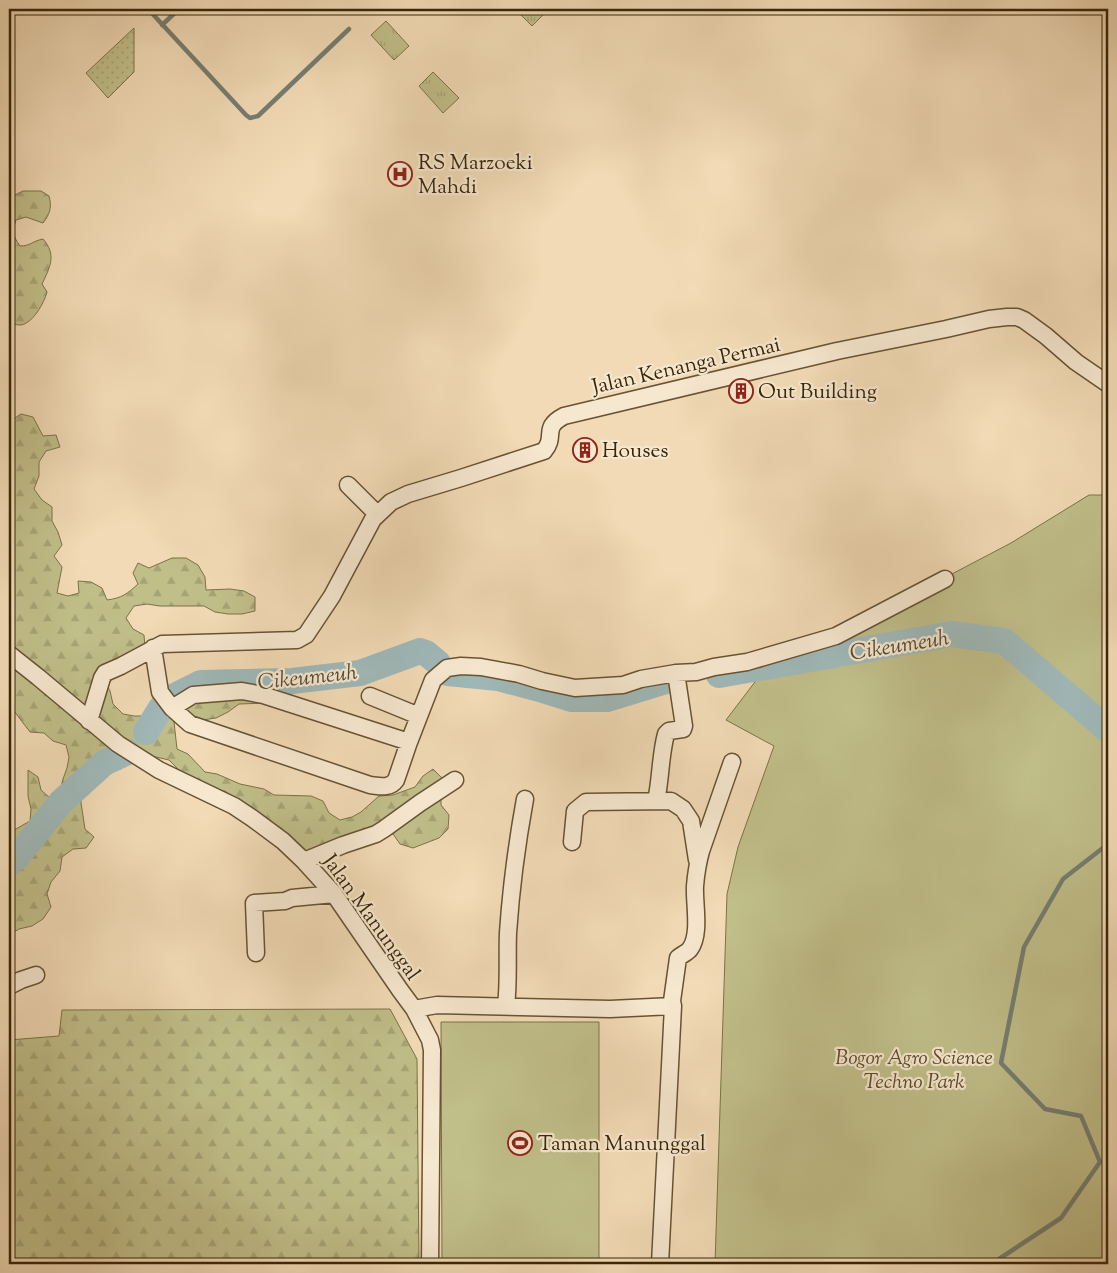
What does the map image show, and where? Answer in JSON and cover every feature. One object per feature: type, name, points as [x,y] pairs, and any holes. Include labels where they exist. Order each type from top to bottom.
[{"type":"street","name":"Jalan Kenanga Permai","points":[[90,721],[105,673],[162,644],[297,640],[306,635],[332,596],[373,519],[391,502],[408,494],[544,451],[548,447],[550,428],[553,423],[564,416],[837,351],[989,319],[1012,317],[1024,320],[1076,362],[1108,384]]},
{"type":"street","points":[[348,485],[377,514]]},
{"type":"street","points":[[153,648],[160,692],[172,708],[190,724],[370,785],[383,786],[394,784],[408,742],[433,680],[447,668],[461,666],[481,667],[575,688],[622,685],[641,679],[676,673],[696,672],[747,662],[836,636],[945,579]]},
{"type":"street","name":"Jalan Manunggal","points":[[9,654],[118,744],[159,770],[234,806],[284,841],[334,894],[414,1009],[430,1040],[433,1064],[430,1262]]},
{"type":"street","points":[[656,801],[659,788],[660,763],[666,734],[668,731],[682,729],[684,726],[676,673]]},
{"type":"street","points":[[172,708],[193,695],[242,691],[263,695],[408,742]]},
{"type":"street","points":[[370,696],[419,716]]},
{"type":"street","points":[[660,1264],[672,1002],[678,958],[690,950],[695,938],[695,888],[698,864],[732,762]]},
{"type":"street","points":[[304,861],[376,834],[420,802],[455,780]]},
{"type":"street","points":[[506,1006],[508,933],[514,864],[525,799]]},
{"type":"street","points":[[572,842],[575,811],[586,802],[671,801],[682,809],[691,821],[698,864]]},
{"type":"street","points":[[256,953],[254,903],[334,894]]},
{"type":"street","points":[[9,986],[36,975]]},
{"type":"street","points":[[414,1009],[437,1005],[610,1009],[673,1006]]},
{"type":"green space","points":[[515,9],[543,9],[546,12],[532,26]]},
{"type":"green space","points":[[386,21],[409,46],[394,60],[371,35]]},
{"type":"green space","points":[[134,28],[134,72],[108,98],[86,73]]},
{"type":"green space","points":[[433,72],[459,98],[443,113],[419,86]]},
{"type":"green space","points":[[23,191],[41,191],[49,196],[50,210],[43,223],[26,217],[16,220],[14,228],[15,237],[20,246],[43,239],[50,250],[51,261],[42,284],[47,292],[43,302],[34,317],[21,325],[9,324],[9,195],[15,195]]},
{"type":"green space","points":[[21,414],[33,417],[43,436],[56,435],[60,447],[46,451],[39,462],[39,476],[34,489],[42,500],[52,507],[52,521],[62,545],[54,556],[62,567],[57,593],[68,596],[79,593],[78,581],[91,582],[102,588],[107,600],[117,598],[138,584],[133,573],[138,563],[149,568],[172,558],[186,558],[198,565],[205,577],[206,590],[230,589],[244,591],[255,597],[255,611],[242,614],[215,612],[204,606],[160,606],[147,604],[134,606],[126,618],[133,629],[144,635],[145,648],[104,680],[110,691],[113,704],[123,714],[146,716],[158,713],[177,700],[177,688],[187,681],[199,681],[221,672],[235,673],[284,684],[292,694],[267,703],[239,704],[216,718],[202,720],[187,719],[174,722],[177,749],[188,754],[205,772],[217,774],[240,784],[264,789],[274,795],[311,796],[323,801],[329,813],[340,820],[361,812],[379,796],[393,795],[415,787],[423,776],[433,769],[442,778],[441,805],[449,815],[448,829],[439,838],[413,848],[400,844],[393,834],[379,833],[310,860],[225,791],[212,791],[191,776],[180,771],[169,760],[143,756],[131,759],[121,769],[92,779],[82,788],[81,803],[85,829],[94,837],[86,848],[73,849],[62,857],[60,871],[51,882],[47,894],[51,907],[43,919],[32,926],[19,929],[9,935],[9,833],[30,821],[28,770],[38,777],[41,790],[51,799],[60,791],[69,757],[66,745],[53,741],[44,733],[30,732],[9,701],[9,432],[12,420]]},
{"type":"green space","name":"Bogor Agro Science Techno Park","points":[[1089,495],[1108,495],[1108,1264],[715,1264],[727,894],[738,847],[774,746],[726,720],[761,674],[1011,543]]},
{"type":"green space","points":[[390,1009],[417,1059],[419,1264],[9,1264],[9,1040],[59,1036],[62,1010]]},
{"type":"green space","name":"Taman Manunggal","points":[[441,1022],[599,1022],[599,1264],[442,1264]]},
{"type":"waterway","points":[[148,9],[250,118],[258,116],[349,29]]},
{"type":"waterway","points":[[162,25],[179,9]]},
{"type":"waterway","name":"Cikeumeuh","points":[[719,675],[952,634],[1004,641],[1108,730]]},
{"type":"waterway","name":"Cikeumeuh","points":[[173,697],[201,683],[292,681],[360,673],[420,651],[426,653],[438,663]]},
{"type":"waterway","name":"Cikeumeuh","points":[[448,673],[498,678],[572,699],[607,699],[669,680]]},
{"type":"waterway","name":"Cikeumeuh","points":[[146,732],[161,708]]},
{"type":"waterway","name":"Cikeumeuh","points":[[9,864],[16,858],[61,802],[104,763],[128,752]]},
{"type":"waterway","points":[[972,1264],[996,1261],[1061,1218],[1100,1162],[1081,1116],[1045,1109],[1001,1063],[1024,947],[1063,879],[1108,844]]},
{"type":"place","name":"RS Marzoeki Mahdi","points":[[400,174]]},
{"type":"place","name":"Out Building","points":[[741,391]]},
{"type":"place","name":"Houses","points":[[585,450]]},
{"type":"place","name":"Taman Manunggal","points":[[520,1143]]}]
